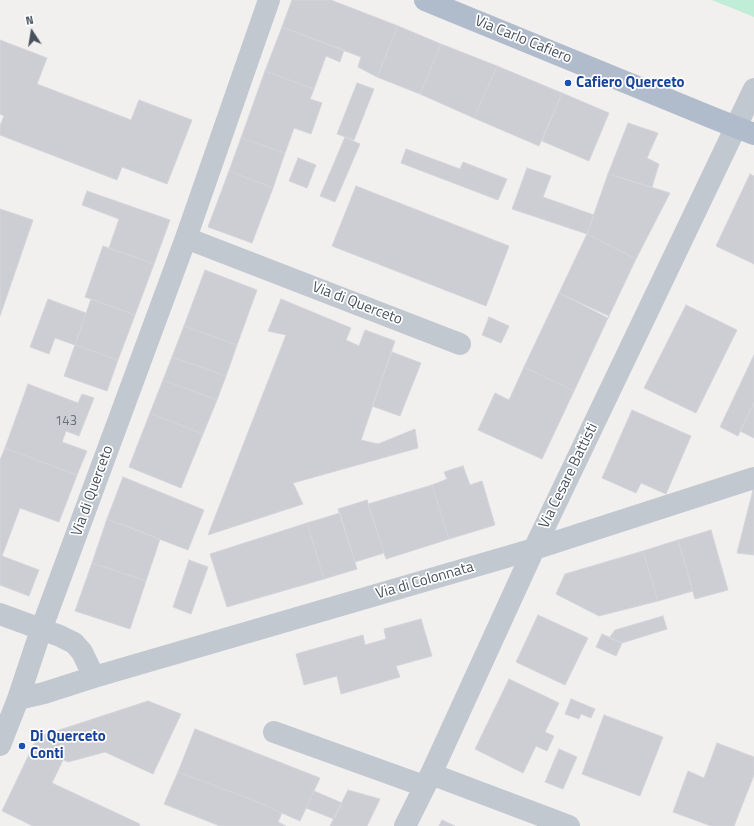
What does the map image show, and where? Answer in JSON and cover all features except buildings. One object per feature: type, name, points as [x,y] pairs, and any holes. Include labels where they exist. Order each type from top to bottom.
[{"type":"main road","name":"Via Carlo Cafiero","points":[[425,0],[745,130]]},
{"type":"street","name":"Via di Querceto","points":[[0,745],[186,238],[269,0]]},
{"type":"street","name":"Via Cesare Battisti","points":[[405,826],[428,780],[534,549],[745,130],[754,89]]},
{"type":"street","name":"Via di Querceto","points":[[186,238],[460,344]]},
{"type":"street","name":"Via di Colonnata","points":[[18,699],[44,693],[94,676],[534,549],[754,478]]},
{"type":"street","points":[[0,614],[60,636],[74,643],[82,652],[94,676]]},
{"type":"street","points":[[274,732],[568,826]]},
{"type":"green space","points":[[712,0],[754,0],[754,17]]},
{"type":"place","name":"Cafiero Querceto","points":[[568,83]]},
{"type":"place","name":"Di Querceto Conti","points":[[22,746]]}]
